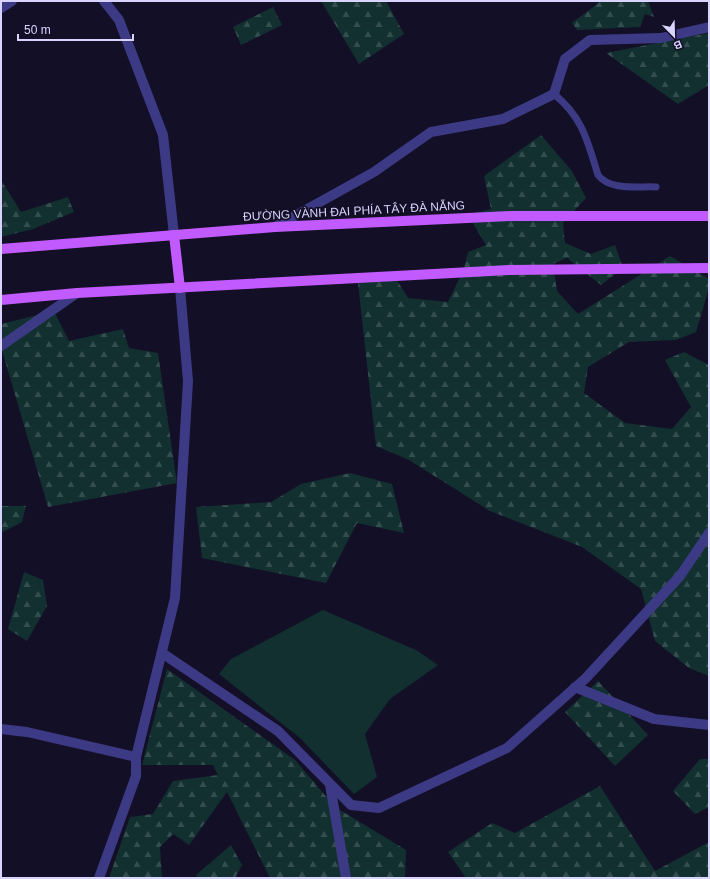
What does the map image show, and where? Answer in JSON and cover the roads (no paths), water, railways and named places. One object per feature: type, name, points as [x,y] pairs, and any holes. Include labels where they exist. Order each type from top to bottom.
[{"type":"main road","name":"ĐƯỜNG VÀNH ĐAI PHÍA TÂY ĐÀ NẴNG","points":[[1,249],[275,227],[512,216],[709,216]]},
{"type":"main road","points":[[174,235],[180,288]]},
{"type":"main road","points":[[1,300],[77,293],[509,270],[709,268]]},
{"type":"street","points":[[1,8],[12,1]]},
{"type":"street","points":[[104,1],[119,20],[163,135],[174,235]]},
{"type":"street","points":[[275,227],[374,172],[431,132],[503,118],[554,94],[565,59],[590,40],[661,38],[709,27]]},
{"type":"street","points":[[99,878],[136,776],[136,757],[175,598],[188,381],[180,288]]},
{"type":"street","points":[[1,346],[77,293]]},
{"type":"street","points":[[162,653],[278,731],[351,805],[379,808],[507,748],[575,687],[680,576],[709,533]]},
{"type":"street","points":[[575,687],[654,719],[709,725]]},
{"type":"street","points":[[1,729],[27,732],[136,757]]},
{"type":"street","points":[[330,784],[346,878]]},
{"type":"lane","points":[[554,94],[567,105],[577,118],[601,180],[611,185],[656,187]]}]
